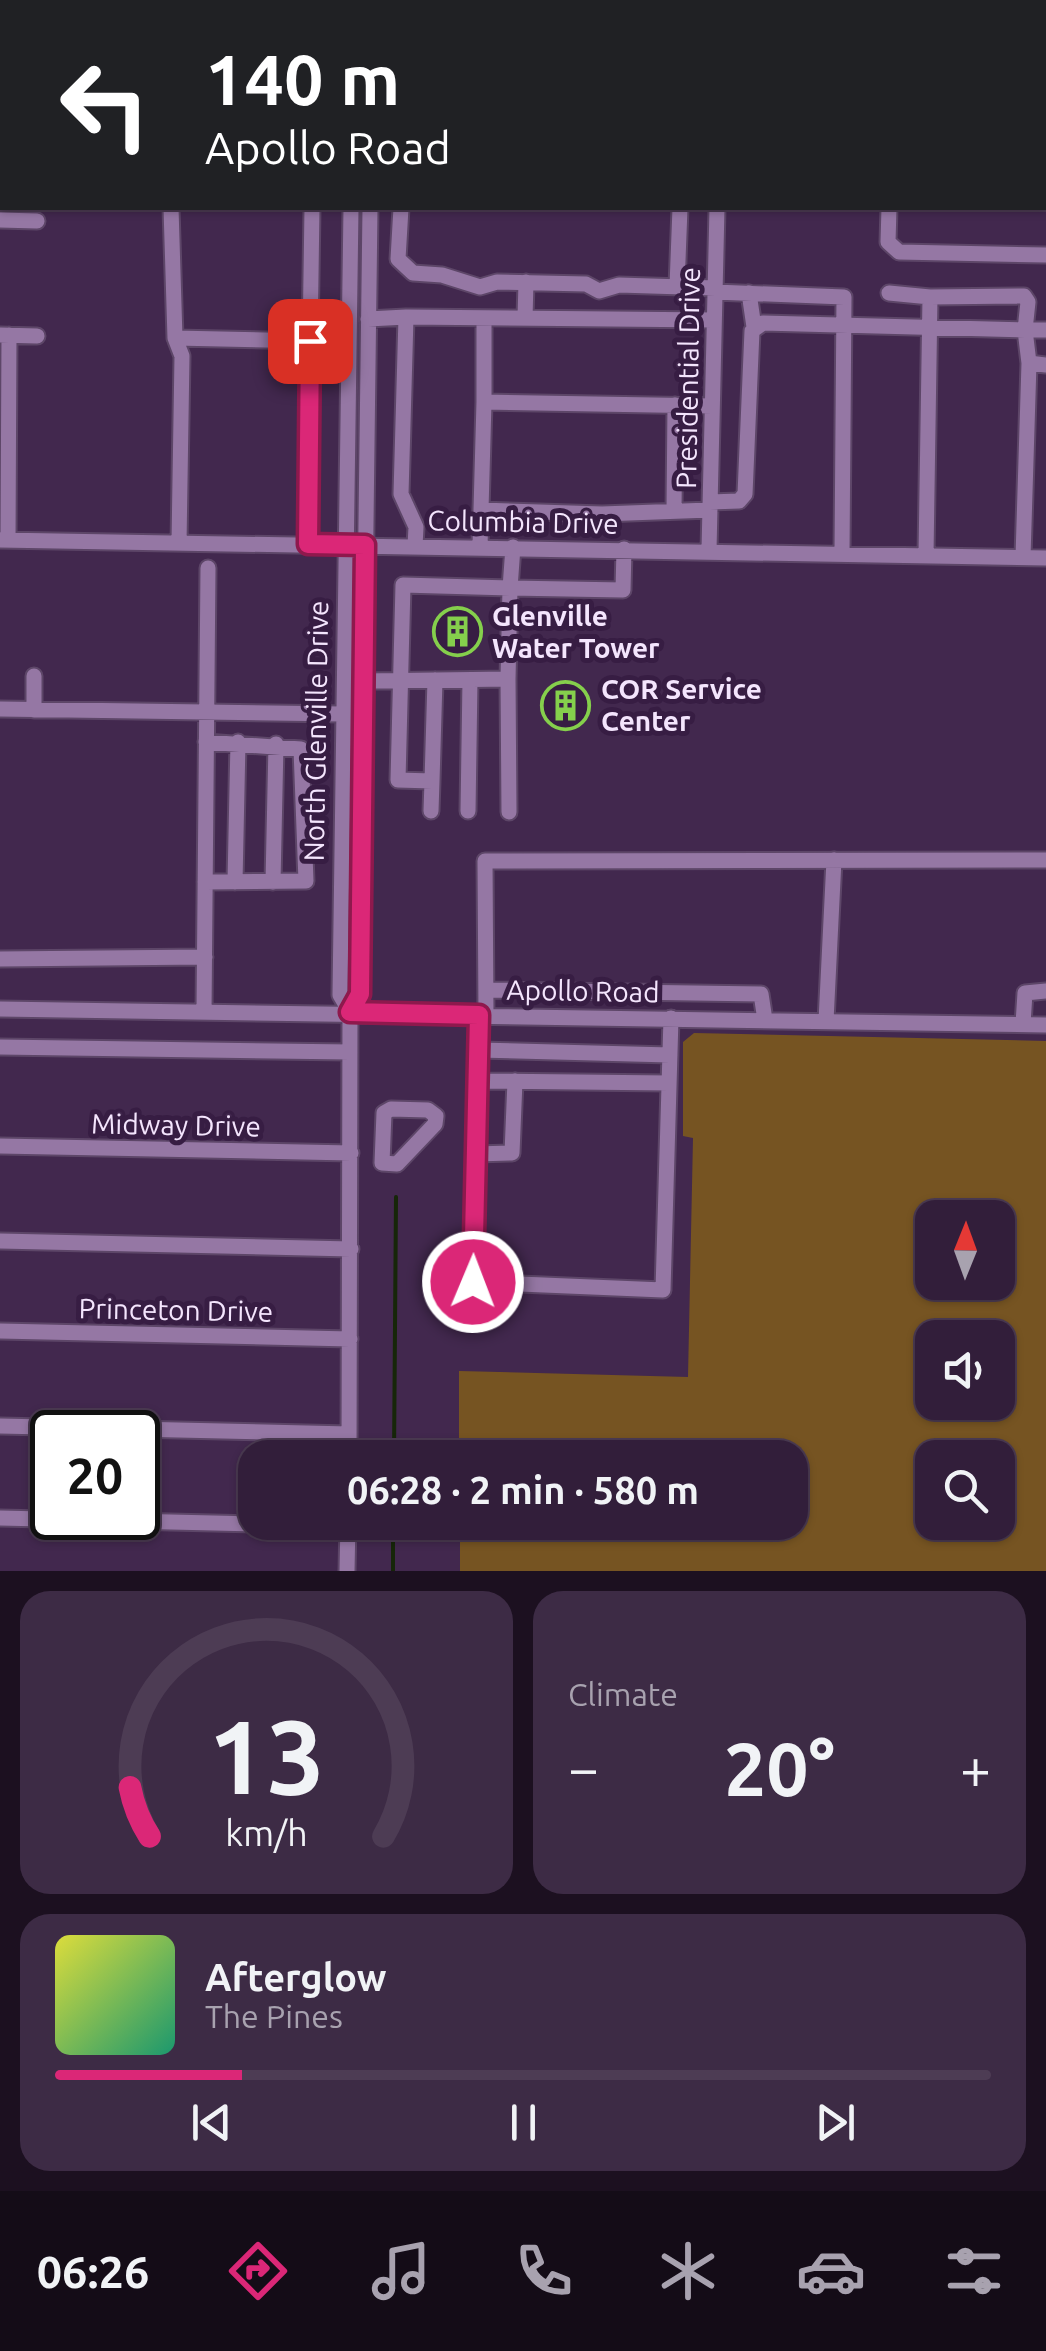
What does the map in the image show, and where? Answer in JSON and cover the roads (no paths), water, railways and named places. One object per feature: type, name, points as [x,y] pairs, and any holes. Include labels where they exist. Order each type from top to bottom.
[{"type":"street","points":[[171,210],[175,338],[182,356],[180,543]]},
{"type":"street","points":[[308,544],[312,210]]},
{"type":"street","name":"North Glenville Drive","points":[[350,1012],[340,994],[340,811],[351,210]]},
{"type":"street","name":"North Glenville Drive","points":[[350,1440],[350,1012],[360,994],[370,210]]},
{"type":"street","points":[[400,263],[401,210]]},
{"type":"street","points":[[677,286],[680,210]]},
{"type":"street","name":"Presidential Drive","points":[[709,550],[717,210]]},
{"type":"street","points":[[889,210],[888,242],[898,252],[1046,255]]},
{"type":"street","points":[[0,220],[37,221]]},
{"type":"street","points":[[369,264],[400,263],[413,273],[442,275],[480,287],[526,282],[586,284],[598,291],[619,285],[840,294],[844,297],[842,553]]},
{"type":"street","points":[[525,318],[526,282]]},
{"type":"street","points":[[481,510],[674,511],[739,502],[745,494],[754,328],[748,293]]},
{"type":"street","points":[[889,293],[930,297],[1024,296],[1028,302],[1025,330],[1038,364],[1023,558]]},
{"type":"street","points":[[926,555],[930,297]]},
{"type":"street","points":[[368,319],[406,316],[714,320]]},
{"type":"street","points":[[406,316],[400,494],[416,527],[416,546]]},
{"type":"street","points":[[480,546],[484,318]]},
{"type":"street","points":[[754,328],[763,324],[1046,330]]},
{"type":"street","points":[[4,540],[5,335],[37,336]]},
{"type":"street","points":[[175,338],[310,341]]},
{"type":"street","points":[[484,402],[712,406]]},
{"type":"street","points":[[674,511],[675,405]]},
{"type":"street","name":"Columbia Drive","points":[[4,540],[1046,558]]},
{"type":"street","points":[[509,812],[508,679],[513,547]]},
{"type":"street","points":[[432,782],[398,780],[403,585],[623,590],[624,548]]},
{"type":"street","points":[[204,1011],[208,568]]},
{"type":"street","points":[[34,676],[34,710]]},
{"type":"street","points":[[364,681],[508,679]]},
{"type":"street","points":[[431,811],[435,680]]},
{"type":"street","points":[[468,811],[470,680]]},
{"type":"street","points":[[0,710],[341,714]]},
{"type":"street","points":[[205,882],[306,881],[304,756],[300,749],[276,744],[206,742]]},
{"type":"street","points":[[235,882],[238,742]]},
{"type":"street","points":[[272,882],[276,744]]},
{"type":"street","points":[[340,811],[362,811]]},
{"type":"street","points":[[826,1021],[834,860]]},
{"type":"street","points":[[671,1018],[663,1290],[473,1282],[478,1050],[486,990],[485,861],[1046,860]]},
{"type":"street","points":[[0,958],[204,958]]},
{"type":"street","points":[[486,990],[761,994],[765,1020]]},
{"type":"street","points":[[1024,1024],[1025,992],[1046,991]]},
{"type":"street","points":[[652,1018],[654,992]]},
{"type":"street","name":"Apollo Road","points":[[0,1009],[1046,1024]]},
{"type":"street","points":[[0,1047],[350,1052]]},
{"type":"street","points":[[478,1050],[670,1055]]},
{"type":"street","points":[[477,1081],[669,1083]]},
{"type":"street","points":[[476,1154],[512,1153],[515,1081]]},
{"type":"street","name":"Midway Drive","points":[[0,1146],[351,1158],[382,1164]]},
{"type":"street","points":[[0,1241],[350,1249]]},
{"type":"street","name":"Princeton Drive","points":[[0,1332],[350,1338]]},
{"type":"street","points":[[0,1426],[350,1434]]},
{"type":"street","points":[[0,1518],[238,1522]]},
{"type":"street","points":[[347,1571],[348,1540]]},
{"type":"waterway","points":[[394,1440],[396,1197]]},
{"type":"waterway","points":[[393,1540],[393,1571]]},
{"type":"place","name":"Glenville Water Tower","points":[[457,632]]},
{"type":"place","name":"COR Service Center","points":[[566,705]]}]
